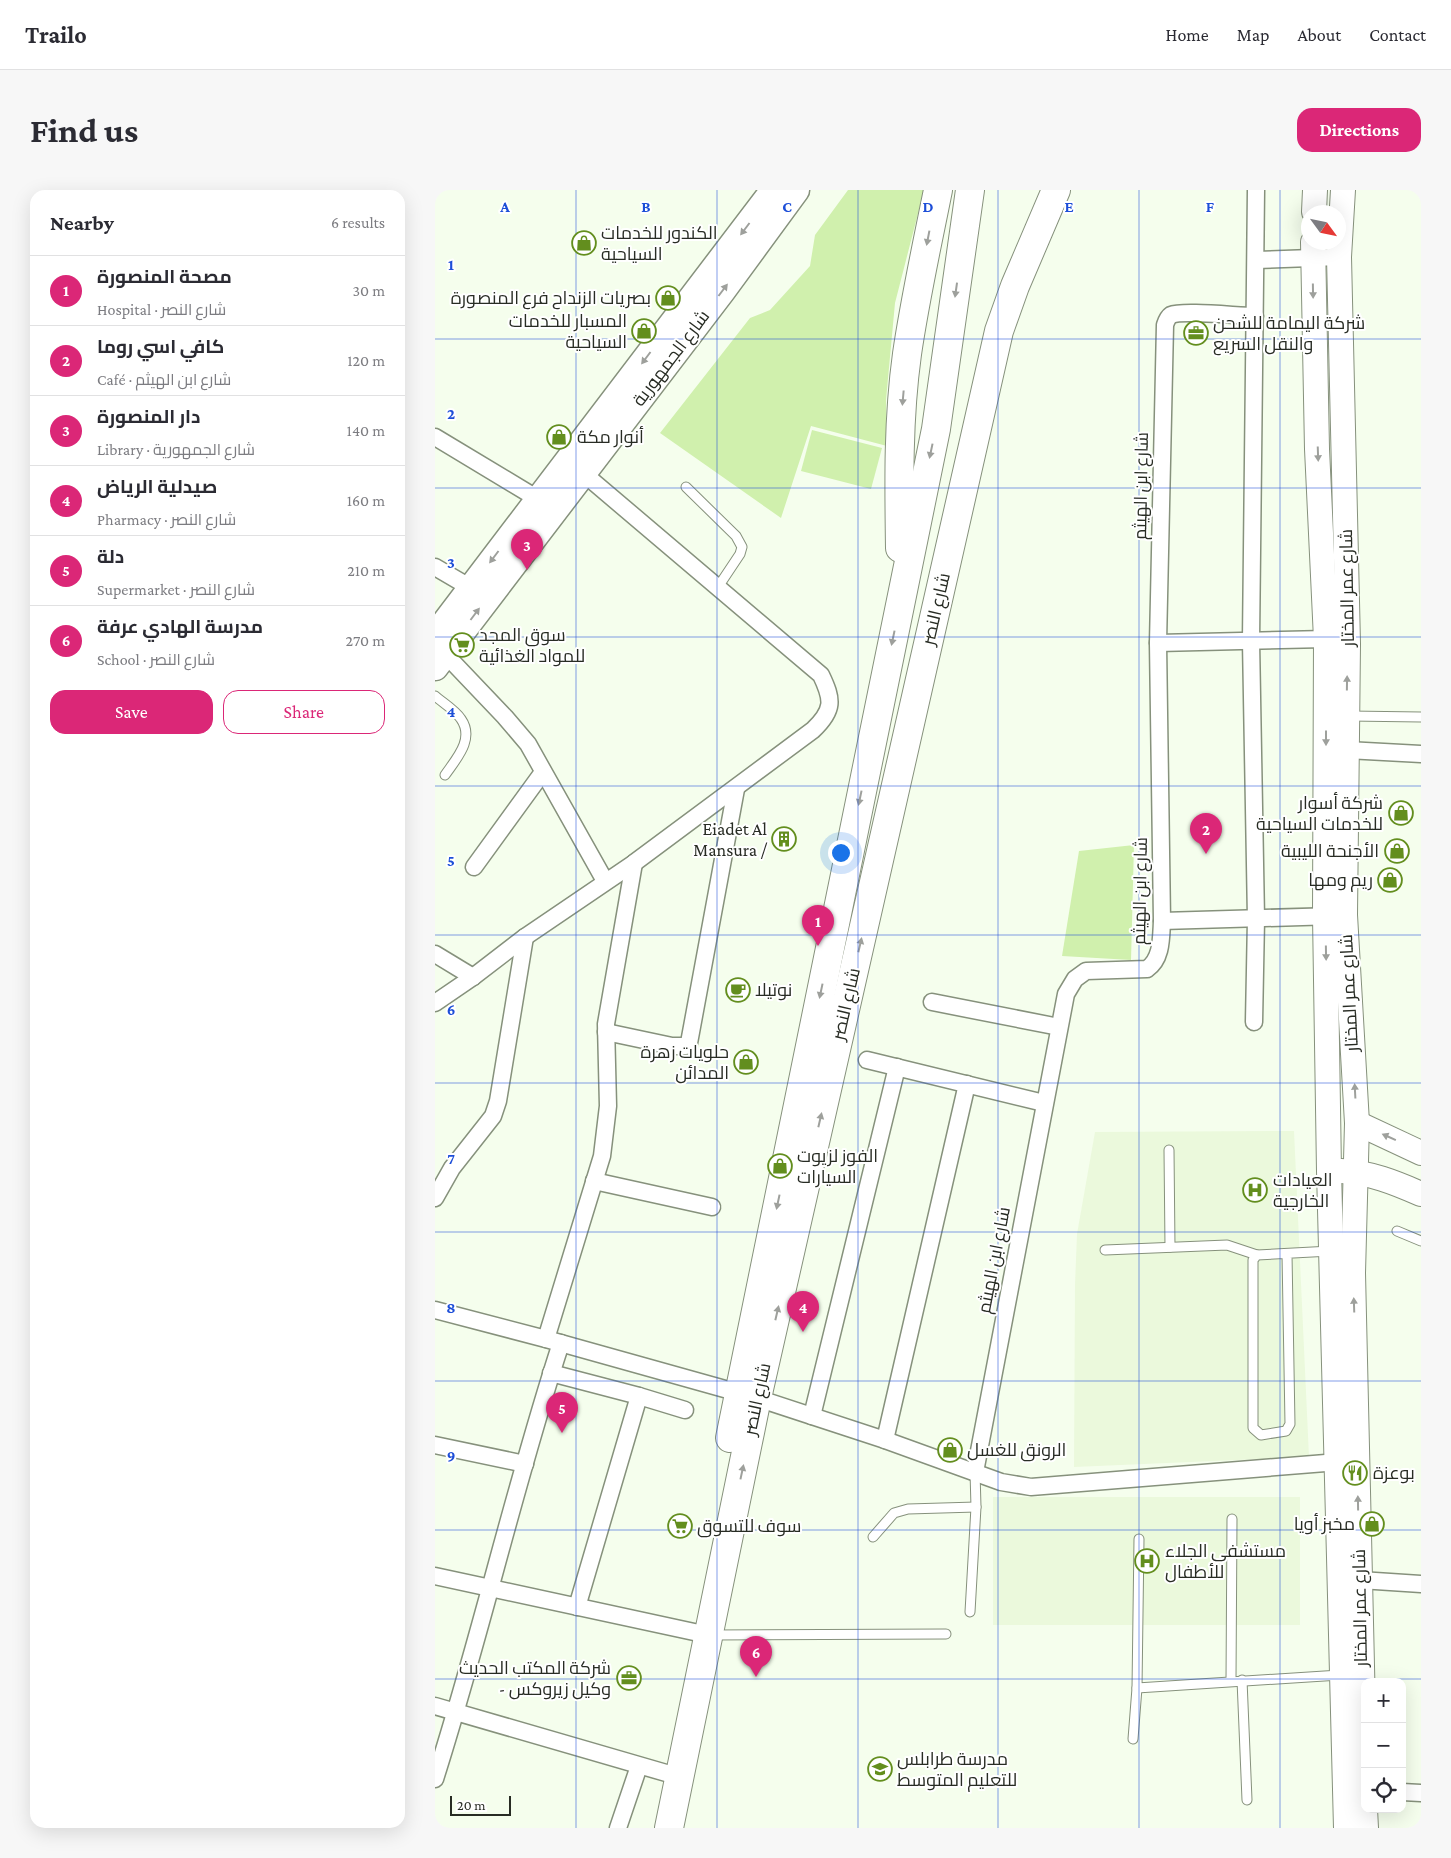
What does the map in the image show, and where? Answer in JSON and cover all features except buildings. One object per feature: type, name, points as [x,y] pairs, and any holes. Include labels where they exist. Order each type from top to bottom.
[{"type":"highway","points":[[900,603],[899,443],[907,356],[921,271],[938,190]]},
{"type":"highway","name":"شارع النصر","points":[[650,1828],[660,1772],[701,1634],[748,1395],[935,429],[970,190]]},
{"type":"highway","name":"شارع النصر","points":[[748,1395],[999,331],[1015,286],[1056,190]]},
{"type":"highway","name":"شارع النصر","points":[[660,1772],[669,1828]]},
{"type":"main road","name":"شارع الجمهورية","points":[[438,652],[471,588],[774,190]]},
{"type":"main road","name":"شارع الجمهورية","points":[[438,652],[583,473],[722,291],[796,190]]},
{"type":"main road","points":[[1314,205],[1315,190]]},
{"type":"main road","name":"شارع عمر المختار","points":[[1343,190],[1339,257],[1348,634],[1347,750],[1335,916],[1329,1170],[1331,1251],[1345,1339],[1360,1580],[1364,1768]]},
{"type":"main road","name":"شارع عمر المختار","points":[[1313,250],[1317,449],[1326,639],[1335,916],[1357,1123],[1353,1273],[1345,1339],[1337,1462],[1346,1828]]},
{"type":"main road","points":[[1357,1123],[1421,1153]]},
{"type":"main road","points":[[1329,1170],[1356,1172],[1376,1177],[1421,1194]]},
{"type":"main road","points":[[1365,1813],[1365,1828]]},
{"type":"street","points":[[1254,1022],[1256,919],[1251,641],[1257,190]]},
{"type":"street","points":[[1256,260],[1313,250],[1339,257]]},
{"type":"street","name":"شارع ابن الهيثم","points":[[975,1472],[1066,994],[1075,979],[1086,972],[1147,970],[1153,965],[1158,954],[1162,921],[1158,643],[1165,325],[1171,315],[1190,313],[1255,316]]},
{"type":"street","points":[[435,437],[538,500]]},
{"type":"street","points":[[435,1003],[473,977],[525,937],[634,863],[736,788],[813,730],[825,719],[830,706],[828,690],[821,675],[583,473]]},
{"type":"street","points":[[435,567],[471,588]]},
{"type":"street","points":[[1158,643],[1326,639]]},
{"type":"street","points":[[438,652],[505,717],[527,744],[605,881]]},
{"type":"street","points":[[1347,750],[1421,754]]},
{"type":"street","points":[[474,867],[543,772]]},
{"type":"street","points":[[606,1032],[672,1046],[686,1046],[689,1043],[736,788]]},
{"type":"street","points":[[435,1779],[457,1711],[489,1588],[551,1374],[553,1341],[594,1181],[603,1156],[606,1139],[609,1074],[606,1057],[606,1032],[634,863]]},
{"type":"street","points":[[1162,921],[1335,916]]},
{"type":"street","points":[[435,1198],[452,1168],[493,1116],[503,1074],[525,937]]},
{"type":"street","points":[[435,954],[473,977]]},
{"type":"street","points":[[932,1002],[1059,1027]]},
{"type":"street","points":[[867,1060],[1044,1103]]},
{"type":"street","points":[[812,1416],[897,1067]]},
{"type":"street","points":[[885,1440],[967,1084]]},
{"type":"street","points":[[594,1181],[712,1207]]},
{"type":"street","points":[[435,1310],[748,1395],[885,1440],[1001,1482],[1031,1487],[1337,1462]]},
{"type":"street","points":[[551,1374],[639,1396],[685,1410]]},
{"type":"street","points":[[577,1607],[639,1396]]},
{"type":"street","points":[[435,1445],[525,1464]]},
{"type":"street","points":[[435,1576],[701,1634]]},
{"type":"street","points":[[1360,1580],[1421,1584]]},
{"type":"street","points":[[435,1706],[660,1772],[618,1828]]},
{"type":"street","points":[[1406,1792],[1421,1793]]},
{"type":"lane","points":[[686,488],[736,536],[742,546],[740,554],[718,587]]},
{"type":"lane","points":[[435,696],[461,719],[467,735],[463,749],[445,775]]},
{"type":"lane","points":[[1347,716],[1421,717]]},
{"type":"lane","points":[[1169,1150],[1170,1247]]},
{"type":"lane","points":[[1397,1231],[1421,1241]]},
{"type":"lane","points":[[1105,1250],[1227,1245],[1257,1255],[1331,1251]]},
{"type":"lane","points":[[1257,1255],[1253,1260],[1252,1275],[1253,1428],[1261,1435],[1286,1431],[1291,1424],[1287,1254]]},
{"type":"lane","points":[[970,1612],[976,1507],[975,1472]]},
{"type":"lane","points":[[873,1537],[894,1513],[908,1509],[976,1507]]},
{"type":"lane","points":[[1231,1681],[1232,1519]]},
{"type":"lane","points":[[1133,1739],[1137,1688],[1139,1539]]},
{"type":"lane","points":[[701,1634],[946,1634]]},
{"type":"lane","points":[[1137,1688],[1343,1675]]},
{"type":"lane","points":[[1242,1680],[1247,1800]]},
{"type":"shaded area","points":[[1294,1131],[1309,1457],[1074,1467],[1077,1234],[1095,1132]]},
{"type":"shaded area","name":"مستشفى الجلاء للأطفال","points":[[993,1497],[1300,1497],[1300,1625],[993,1625]]},
{"type":"green space","points":[[848,190],[924,190],[895,303],[886,400],[887,446],[811,426],[781,518],[660,433],[750,318],[770,310],[810,266],[815,235]]},
{"type":"green space","points":[[812,430],[882,448],[871,489],[801,471]]},
{"type":"green space","points":[[1134,845],[1131,960],[1062,956],[1079,851]]},
{"type":"place","name":"الكندور للخدمات السياحية","points":[[584,243]]},
{"type":"place","name":"بصريات الزنداح فرع المنصورة","points":[[668,298]]},
{"type":"place","name":"المسبار للخدمات السياحية","points":[[644,331]]},
{"type":"place","name":"شركة اليمامة للشحن والنقل السريع","points":[[1196,333]]},
{"type":"place","name":"أنوار مكة","points":[[559,437]]},
{"type":"place","name":"دار المنصورة","points":[[527,570]]},
{"type":"place","name":"سوق المجد للمواد الغذائية","points":[[462,645]]},
{"type":"place","name":"شركة أسوار للخدمات السياحية","points":[[1401,813]]},
{"type":"place","name":"Eiadet Al Mansura /","points":[[784,839]]},
{"type":"place","name":"الأجنحة الليبية","points":[[1397,851]]},
{"type":"place","name":"كافي اسي روما","points":[[1206,854]]},
{"type":"place","name":"ريم ومها","points":[[1390,880]]},
{"type":"place","name":"مصحة المنصورة","points":[[818,946]]},
{"type":"place","name":"نوتيلا","points":[[738,990]]},
{"type":"place","name":"حلويات زهرة المدائن","points":[[746,1062]]},
{"type":"place","name":"الفوز لزيوت السيارات","points":[[780,1166]]},
{"type":"place","name":"العيادات الخارجية","points":[[1255,1190]]},
{"type":"place","name":"صيدلية الرياض","points":[[803,1332]]},
{"type":"place","name":"دلة","points":[[562,1433]]},
{"type":"place","name":"الرونق للغسل","points":[[950,1450]]},
{"type":"place","name":"بوعزة","points":[[1355,1473]]},
{"type":"place","name":"مخبز أويا","points":[[1372,1524]]},
{"type":"place","name":"سوف للتسوق","points":[[680,1526]]},
{"type":"place","name":"مستشفى الجلاء للأطفال","points":[[1147,1561]]},
{"type":"place","name":"مدرسة الهادي عرفة","points":[[756,1677]]},
{"type":"place","name":"شركة المكتب الحديث - وكيل زيروكس","points":[[629,1678]]},
{"type":"place","name":"مدرسة طرابلس للتعليم المتوسط","points":[[880,1769]]}]
